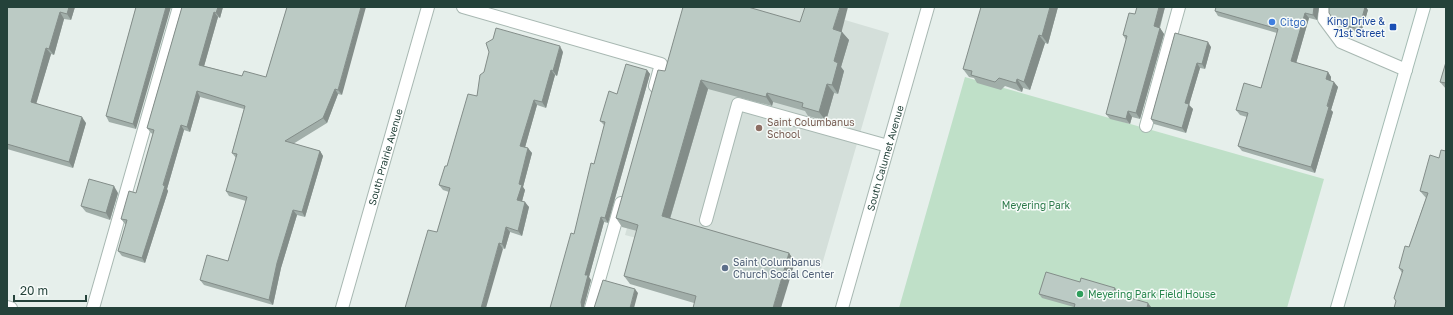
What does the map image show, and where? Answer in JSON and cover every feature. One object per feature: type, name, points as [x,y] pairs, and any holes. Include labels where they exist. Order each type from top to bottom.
[{"type":"street","points":[[93,308],[179,7]]},
{"type":"street","name":"South Prairie Avenue","points":[[342,308],[428,7]]},
{"type":"street","points":[[463,7],[661,64],[652,94]]},
{"type":"street","name":"South Calumet Avenue","points":[[842,308],[928,7]]},
{"type":"street","points":[[1146,126],[1178,7]]},
{"type":"street","points":[[1325,7],[1324,19],[1341,42],[1406,70]]},
{"type":"street","points":[[1337,308],[1424,7]]},
{"type":"street","points":[[706,220],[738,104],[888,146]]},
{"type":"street","points":[[591,308],[624,194]]},
{"type":"street","points":[[7,307],[11,308]]},
{"type":"shaded area","name":"Saint Columbanus School","points":[[691,7],[801,7],[889,33],[821,268],[670,224],[663,245],[625,235]]},
{"type":"green space","name":"Meyering Park","points":[[965,77],[1324,179],[1287,308],[899,308]]},
{"type":"building","points":[[7,7],[69,7],[67,14],[60,12],[49,49],[46,48],[31,102],[82,117],[69,162],[7,144]]},
{"type":"building","points":[[136,7],[166,7],[133,124],[106,116]]},
{"type":"building","points":[[182,7],[218,7],[216,13],[214,12],[199,65],[242,76],[244,71],[266,77],[287,7],[361,7],[338,90],[335,89],[323,118],[285,141],[320,151],[302,212],[293,210],[277,263],[269,300],[200,280],[207,255],[228,261],[247,197],[226,191],[237,154],[232,153],[245,106],[197,91],[187,127],[181,125],[163,185],[165,186],[142,258],[118,251],[127,220],[121,219],[129,191],[136,193],[154,130],[147,128]]},
{"type":"building","points":[[683,7],[748,7],[800,22],[805,7],[840,7],[833,29],[842,32],[834,61],[838,63],[832,85],[827,84],[819,112],[802,107],[803,103],[767,93],[766,97],[701,80],[662,216],[789,253],[773,308],[693,308],[696,296],[624,276],[638,225],[616,218],[658,70],[665,71]]},
{"type":"building","points":[[981,7],[1050,7],[1042,36],[1039,35],[1024,82],[1017,79],[1016,83],[999,78],[995,82],[971,75],[972,71],[963,69]]},
{"type":"building","points":[[1137,7],[1159,7],[1154,26],[1160,28],[1136,113],[1128,111],[1126,119],[1106,114],[1127,36],[1123,35],[1129,13],[1135,14]]},
{"type":"building","points":[[1216,7],[1314,7],[1313,15],[1305,13],[1291,61],[1328,72],[1326,79],[1334,82],[1327,106],[1329,107],[1311,167],[1238,146],[1248,113],[1236,110],[1244,83],[1261,88],[1278,29],[1215,11]]},
{"type":"building","points":[[1329,7],[1365,7],[1359,29],[1336,23],[1329,13]]},
{"type":"building","points":[[496,28],[560,46],[553,71],[551,70],[542,102],[534,100],[520,146],[528,148],[519,184],[522,185],[517,200],[525,202],[518,231],[506,227],[502,244],[499,243],[481,308],[405,308],[428,230],[437,232],[450,188],[439,185],[445,166],[447,166],[468,94],[477,96],[480,75],[484,72],[489,52],[486,43],[493,39]]},
{"type":"building","points":[[1175,33],[1208,42],[1202,64],[1197,63],[1185,103],[1189,104],[1182,128],[1151,119]]},
{"type":"building","points":[[1446,62],[1446,83],[1440,82]]},
{"type":"building","points":[[626,64],[647,70],[605,218],[601,217],[585,275],[588,275],[581,302],[582,308],[550,308],[571,233],[574,234],[591,163],[594,164],[605,122],[600,121],[609,91],[617,94]]},
{"type":"building","points":[[1441,150],[1446,151],[1446,308],[1394,308],[1396,301],[1394,298],[1403,270],[1399,268],[1405,246],[1409,247],[1428,193],[1420,191],[1430,155],[1439,158]]},
{"type":"building","points":[[89,179],[114,186],[106,213],[81,206]]},
{"type":"building","name":"Meyering Park Field House","points":[[1046,272],[1080,282],[1081,278],[1115,288],[1113,293],[1148,303],[1147,308],[1074,308],[1075,304],[1039,294]]},
{"type":"building","points":[[603,280],[635,289],[630,308],[594,308]]},
{"type":"place","name":"Citgo","points":[[1272,22]]},
{"type":"place","name":"King Drive & 71st Street","points":[[1393,27]]},
{"type":"place","name":"Saint Columbanus School","points":[[759,128]]},
{"type":"place","name":"Saint Columbanus Church Social Center","points":[[725,268]]},
{"type":"place","name":"Meyering Park Field House","points":[[1080,294]]}]
